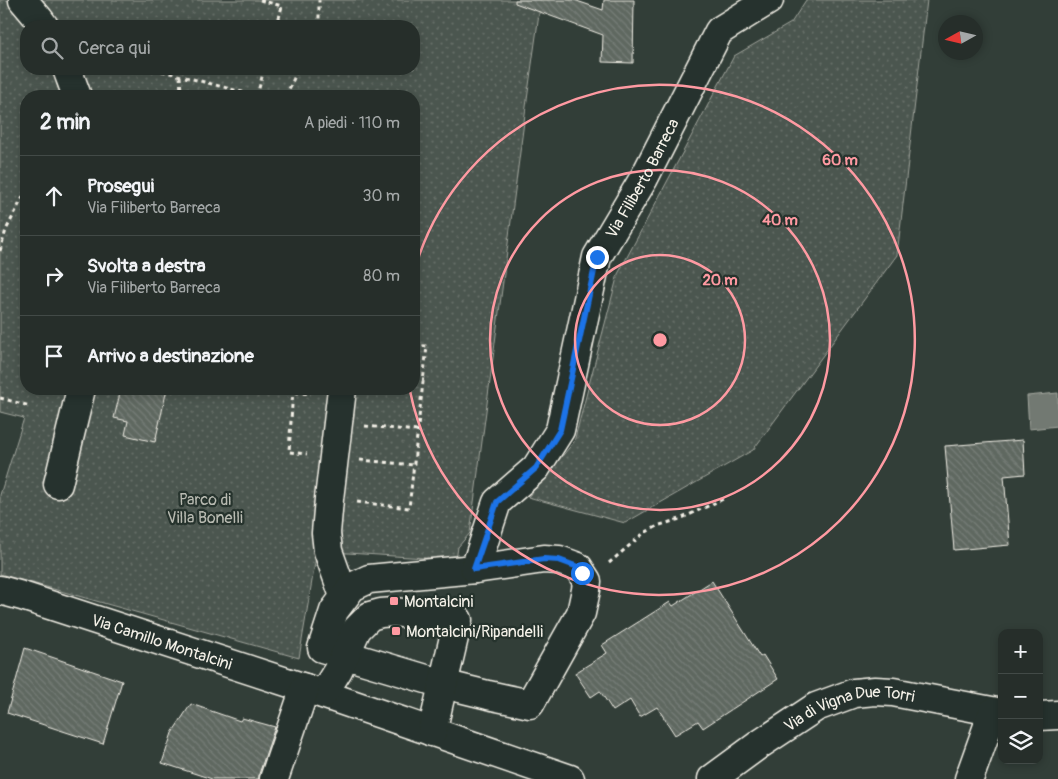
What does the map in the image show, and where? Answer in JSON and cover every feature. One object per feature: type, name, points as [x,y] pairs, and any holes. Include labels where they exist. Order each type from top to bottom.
[{"type":"street","points":[[23,0],[40,20]]},
{"type":"street","name":"Via Filiberto Barreca","points":[[474,569],[497,502],[536,468],[560,430],[597,257],[644,178],[719,31],[768,0]]},
{"type":"street","points":[[69,75],[75,90]]},
{"type":"street","points":[[58,484],[80,395]]},
{"type":"street","points":[[341,395],[326,534],[328,551],[344,596]]},
{"type":"street","points":[[544,559],[559,560],[578,567],[587,581],[581,613],[530,704],[443,684],[322,648],[334,611],[344,596],[352,587],[370,579],[474,569],[544,559]]},
{"type":"street","name":"Via Camillo Montalcini","points":[[0,590],[314,691],[570,779]]},
{"type":"street","points":[[274,779],[314,691],[338,670],[357,629],[366,618],[376,614],[394,612],[458,620],[432,732]]},
{"type":"street","name":"Via di Vigna Due Torri","points":[[712,779],[757,746],[816,707],[854,694],[875,691],[893,692],[998,712]]},
{"type":"street","points":[[969,779],[998,712]]},
{"type":"street","points":[[1043,716],[1058,715]]},
{"type":"path","points":[[260,0],[282,6],[278,20]]},
{"type":"path","points":[[319,0],[319,20]]},
{"type":"path","points":[[176,75],[234,90]]},
{"type":"path","points":[[259,90],[262,75]]},
{"type":"path","points":[[289,90],[295,75]]},
{"type":"path","points":[[180,76],[181,90]]},
{"type":"path","points":[[0,251],[6,230],[20,203]]},
{"type":"path","points":[[329,499],[409,508],[427,346],[420,345]]},
{"type":"path","points":[[420,380],[424,380]]},
{"type":"path","points":[[0,398],[30,406]]},
{"type":"path","points":[[337,424],[418,431]]},
{"type":"path","points":[[587,581],[644,533],[723,500]]},
{"type":"green space","name":"Parco di Villa Bonelli","points":[[0,0],[541,0],[470,533],[458,547],[456,560],[317,551],[299,658],[0,574],[0,495],[24,418],[0,412]]},
{"type":"green space","points":[[806,0],[927,0],[897,255],[753,450],[625,523],[528,497],[574,442],[618,274],[734,56],[791,23]]},
{"type":"shaded area","points":[[1058,393],[1058,426],[1029,429],[1027,396]]},
{"type":"building","points":[[515,0],[574,0],[603,10],[604,0],[634,0],[633,63],[602,62],[603,35],[515,3]]},
{"type":"building","points":[[120,395],[166,395],[155,442],[125,435],[128,421],[114,418]]},
{"type":"building","points":[[1023,440],[1025,474],[1004,476],[1010,545],[954,550],[945,446]]},
{"type":"building","points":[[712,581],[760,657],[763,655],[778,679],[703,728],[698,721],[675,735],[657,707],[640,717],[630,700],[613,711],[600,691],[591,697],[575,673],[607,653],[602,645],[670,602],[673,606]]},
{"type":"building","points":[[25,648],[122,681],[103,744],[7,713]]},
{"type":"building","points":[[191,704],[240,721],[242,718],[275,727],[259,779],[212,779],[162,763],[172,733]]},
{"type":"place","name":"Montalcini","points":[[394,601]]},
{"type":"place","name":"Montalcini/Ripandelli","points":[[396,631]]},
{"type":"route","points":[[582,573],[578,567],[559,560],[544,559],[474,569],[497,502],[536,468],[560,430],[597,257]]}]
